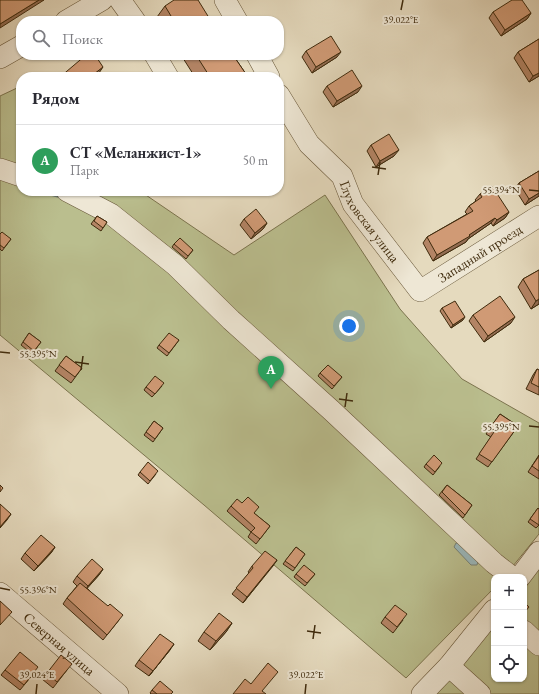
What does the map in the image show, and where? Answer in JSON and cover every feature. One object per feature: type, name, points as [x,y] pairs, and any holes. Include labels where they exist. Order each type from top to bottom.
[{"type":"street","points":[[75,16],[102,0]]},
{"type":"street","points":[[120,0],[131,16]]},
{"type":"street","points":[[225,0],[234,16]]},
{"type":"street","points":[[0,58],[16,49]]},
{"type":"street","points":[[158,60],[165,72]]},
{"type":"street","points":[[260,60],[266,72]]},
{"type":"street","name":"Глуховская улица","points":[[284,103],[309,144],[342,176],[353,204],[420,291]]},
{"type":"street","points":[[0,169],[16,174]]},
{"type":"street","points":[[77,196],[111,214],[175,265],[231,320],[331,410],[488,558],[508,574]]},
{"type":"street","name":"Западный проезд","points":[[420,291],[539,216]]},
{"type":"street","points":[[522,574],[539,552]]},
{"type":"street","name":"Северная улица","points":[[0,593],[118,694]]},
{"type":"street","points":[[422,694],[449,666],[491,614]]},
{"type":"street","points":[[527,634],[539,645]]},
{"type":"street","points":[[449,666],[480,694]]},
{"type":"green space","points":[[16,88],[16,196],[147,196],[234,255],[325,195],[400,309],[462,379],[539,423],[539,534],[506,574],[491,574],[491,591],[406,678],[204,505],[0,335],[0,96]]},
{"type":"green space","points":[[539,568],[539,694],[425,694],[491,621],[491,682],[527,682],[527,581]]},
{"type":"water","points":[[456,543],[459,543],[478,561],[477,565],[471,565],[454,547]]},
{"type":"building","points":[[0,0],[39,0],[0,24]]},
{"type":"building","points":[[174,0],[198,0],[208,16],[171,16],[165,6]]},
{"type":"building","points":[[512,0],[522,0],[531,13],[505,30],[493,12]]},
{"type":"building","points":[[331,36],[341,52],[316,67],[306,51]]},
{"type":"building","points":[[539,39],[539,73],[533,76],[518,52]]},
{"type":"building","points":[[80,60],[98,60],[103,67],[97,72],[66,72]]},
{"type":"building","points":[[199,60],[236,60],[245,72],[207,72]]},
{"type":"building","points":[[352,70],[362,86],[337,101],[327,86]]},
{"type":"building","points":[[389,134],[399,150],[380,161],[371,145]]},
{"type":"building","points":[[539,171],[539,193],[529,199],[519,183]]},
{"type":"building","points":[[492,186],[509,212],[497,220],[495,218],[469,235],[470,236],[437,255],[427,237],[473,211],[469,206],[482,197],[480,194]]},
{"type":"building","points":[[256,209],[267,223],[255,233],[244,219]]},
{"type":"building","points":[[97,216],[107,222],[103,228],[94,221]]},
{"type":"building","points":[[2,232],[11,239],[4,248],[0,245],[0,234]]},
{"type":"building","points":[[180,238],[193,250],[188,256],[174,244]]},
{"type":"building","points":[[539,270],[539,299],[536,301],[523,279]]},
{"type":"building","points":[[500,296],[515,317],[488,336],[473,315]]},
{"type":"building","points":[[455,301],[465,317],[453,325],[442,308]]},
{"type":"building","points":[[29,333],[41,342],[34,351],[23,342]]},
{"type":"building","points":[[169,333],[179,340],[169,353],[159,345]]},
{"type":"building","points":[[66,356],[82,368],[75,377],[59,365]]},
{"type":"building","points":[[328,365],[342,377],[334,386],[320,373]]},
{"type":"building","points":[[537,369],[539,370],[539,387],[531,383]]},
{"type":"building","points":[[155,376],[164,383],[155,394],[146,387]]},
{"type":"building","points":[[500,414],[518,426],[492,462],[479,454],[494,432],[489,429]]},
{"type":"building","points":[[154,421],[163,428],[155,439],[146,432]]},
{"type":"building","points":[[434,455],[442,463],[435,472],[426,464]]},
{"type":"building","points":[[539,456],[539,471],[532,466]]},
{"type":"building","points":[[148,462],[158,471],[150,481],[140,472]]},
{"type":"building","points":[[0,485],[3,488],[0,492]]},
{"type":"building","points":[[447,485],[472,505],[465,515],[442,492]]},
{"type":"building","points":[[248,497],[259,507],[254,513],[270,526],[260,539],[251,532],[255,528],[231,506],[237,499],[242,503]]},
{"type":"building","points":[[0,504],[11,514],[0,527]]},
{"type":"building","points":[[538,508],[539,509],[539,525],[530,519]]},
{"type":"building","points":[[41,535],[55,547],[38,566],[25,553]]},
{"type":"building","points":[[296,547],[305,554],[295,568],[285,561]]},
{"type":"building","points":[[265,551],[277,560],[247,597],[236,588]]},
{"type":"building","points":[[92,559],[103,569],[88,586],[77,576]]},
{"type":"building","points":[[304,565],[315,574],[307,583],[296,574]]},
{"type":"building","points":[[80,583],[108,606],[110,604],[123,615],[107,635],[67,598]]},
{"type":"building","points":[[0,601],[12,612],[0,625]]},
{"type":"building","points":[[395,605],[407,614],[397,627],[385,617]]},
{"type":"building","points":[[219,613],[232,623],[216,641],[204,632]]},
{"type":"building","points":[[160,634],[174,644],[153,671],[139,660]]},
{"type":"building","points":[[20,652],[38,667],[24,685],[5,670]]},
{"type":"building","points":[[61,655],[72,664],[57,682],[47,673]]},
{"type":"building","points":[[268,663],[278,672],[262,691],[266,694],[233,694],[245,679],[251,684]]},
{"type":"building","points":[[160,681],[173,692],[171,694],[157,694],[152,690]]},
{"type":"place","name":"СТ «Меланжист-1»","points":[[271,389]]}]
